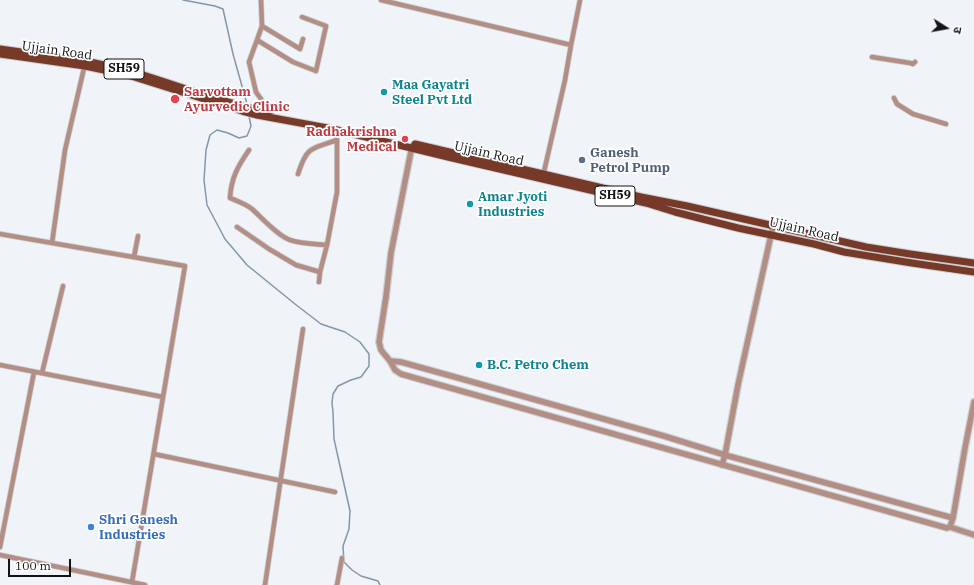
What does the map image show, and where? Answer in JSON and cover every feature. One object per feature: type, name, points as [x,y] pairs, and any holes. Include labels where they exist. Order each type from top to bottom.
[{"type":"main road","name":"Ujjain Road","points":[[0,49],[85,63],[243,109],[412,146],[543,177],[738,228],[771,234],[869,257],[974,272]]},
{"type":"main road","name":"Ujjain Road","points":[[0,54],[85,63]]},
{"type":"main road","name":"Ujjain Road","points":[[257,112],[271,112],[323,123],[412,146]]},
{"type":"main road","name":"Ujjain Road","points":[[543,177],[688,206],[866,247],[974,263]]},
{"type":"street","points":[[261,0],[262,26],[249,62],[256,92],[271,112]]},
{"type":"street","points":[[381,0],[571,45]]},
{"type":"street","points":[[543,177],[565,80],[580,0]]},
{"type":"street","points":[[257,40],[293,62],[316,71],[326,26],[302,17]]},
{"type":"street","points":[[262,26],[300,49],[303,39]]},
{"type":"street","points":[[872,57],[910,64],[915,62]]},
{"type":"street","points":[[52,242],[65,150],[85,63]]},
{"type":"street","points":[[894,98],[897,104],[916,116],[946,124]]},
{"type":"street","points":[[319,282],[337,192],[337,140],[333,129]]},
{"type":"street","points":[[298,174],[303,159],[308,152],[317,146],[337,140]]},
{"type":"street","points":[[412,146],[391,253],[379,342],[381,350],[395,370],[401,374],[947,528],[950,527],[974,535]]},
{"type":"street","points":[[249,150],[238,166],[230,191],[230,198],[251,209],[260,218],[289,240],[302,243],[327,245]]},
{"type":"street","points":[[722,464],[773,226]]},
{"type":"street","points":[[237,227],[269,249],[296,264],[320,272]]},
{"type":"street","points":[[0,234],[185,266],[132,582]]},
{"type":"street","points":[[134,257],[138,236]]},
{"type":"street","points":[[42,373],[63,286]]},
{"type":"street","points":[[266,585],[303,329]]},
{"type":"street","points":[[390,361],[401,362],[455,377],[664,436],[725,455],[953,518]]},
{"type":"street","points":[[0,365],[163,397]]},
{"type":"street","points":[[0,547],[34,372]]},
{"type":"street","points":[[950,527],[953,518],[974,402]]},
{"type":"street","points":[[154,454],[335,492]]},
{"type":"street","points":[[0,555],[145,585]]},
{"type":"street","points":[[337,585],[342,558]]},
{"type":"waterway","points":[[183,0],[223,9],[233,54],[247,104]]},
{"type":"waterway","points":[[249,116],[251,126],[247,136],[239,138],[217,130],[210,135],[206,150],[204,180],[207,205],[225,239],[247,265],[321,324],[345,332],[360,342],[369,354],[369,366],[361,377],[338,386],[333,394],[332,403],[334,439],[350,511],[349,529],[343,546],[344,562],[361,576],[378,581],[380,585]]},
{"type":"place","name":"Maa Gayatri Steel Pvt Ltd","points":[[384,92]]},
{"type":"place","name":"Sarvottam Ayurvedic Clinic","points":[[175,99]]},
{"type":"place","name":"Radhakrishna Medical","points":[[405,139]]},
{"type":"place","name":"Ganesh Petrol Pump","points":[[582,160]]},
{"type":"place","name":"Amar Jyoti Industries","points":[[470,204]]},
{"type":"place","name":"B.C. Petro Chem","points":[[479,365]]},
{"type":"place","name":"Shri Ganesh Industries","points":[[91,527]]}]
